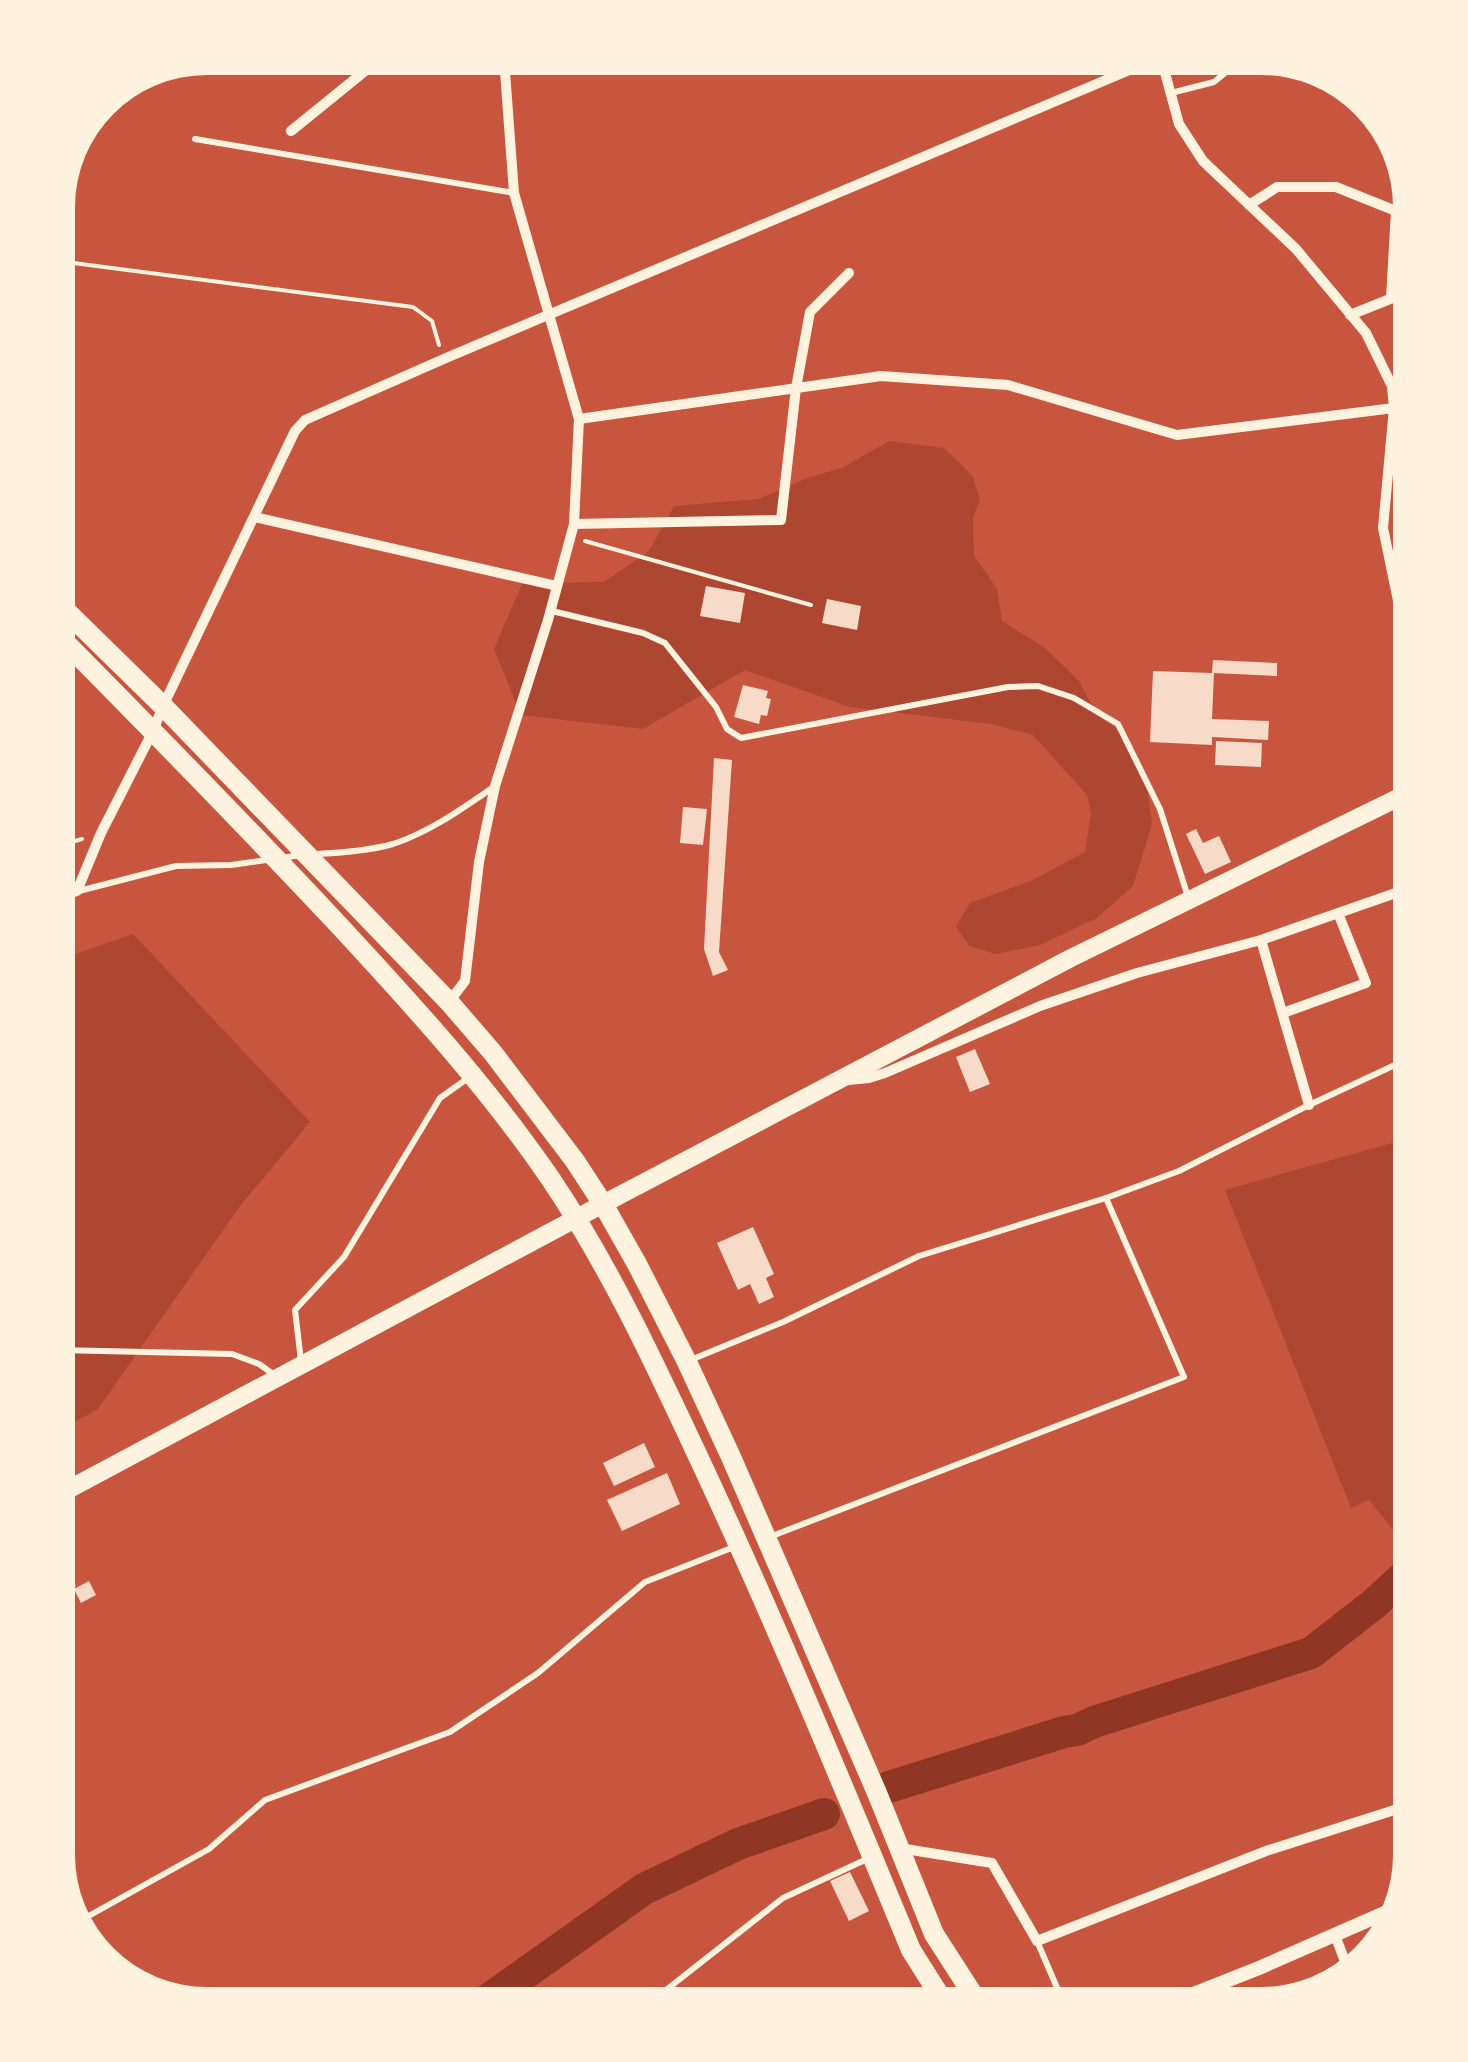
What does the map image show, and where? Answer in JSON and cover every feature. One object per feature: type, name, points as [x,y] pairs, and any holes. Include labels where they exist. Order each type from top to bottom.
[{"type":"highway","points":[[75,621],[449,1002],[576,1161],[687,1362],[934,1934],[968,1987]]},
{"type":"highway","points":[[75,652],[277,860],[427,1022],[550,1178],[611,1279],[740,1544],[911,1950],[935,1987]]},
{"type":"main road","points":[[75,1485],[832,1082],[1071,958],[1393,800]]},
{"type":"street","points":[[291,131],[360,75]]},
{"type":"street","points":[[449,1002],[465,980],[479,862],[496,786],[572,530],[579,418],[514,193],[505,75]]},
{"type":"street","points":[[75,892],[296,431],[305,420],[1119,75]]},
{"type":"street","points":[[1164,75],[1179,124],[1203,161],[1296,249],[1366,332],[1392,386],[1393,397]]},
{"type":"street","points":[[1249,205],[1277,187],[1336,187],[1393,210]]},
{"type":"street","points":[[1350,314],[1391,298],[1393,263]]},
{"type":"street","points":[[572,530],[781,520],[796,388],[810,312],[849,273]]},
{"type":"street","points":[[579,418],[880,376],[1008,385],[1177,435],[1393,408]]},
{"type":"street","points":[[1393,419],[1383,528],[1393,576]]},
{"type":"street","points":[[255,517],[557,586]]},
{"type":"street","points":[[832,1082],[885,1073],[1040,1006],[1137,973],[1261,940],[1393,894]]},
{"type":"street","points":[[1283,1012],[1366,983],[1338,913]]},
{"type":"street","points":[[1261,940],[1309,1106]]},
{"type":"street","points":[[899,1848],[992,1863],[1037,1942],[1266,1852],[1393,1811]]},
{"type":"street","points":[[1226,1987],[1378,1916]]},
{"type":"street","points":[[1335,1935],[1344,1958]]},
{"type":"lane","points":[[1170,93],[1214,82],[1223,75]]},
{"type":"lane","points":[[195,139],[514,193]]},
{"type":"lane","points":[[550,611],[643,633],[665,643],[716,708],[726,729],[741,738],[1008,686],[1038,686],[1074,698],[1118,724],[1160,809],[1189,900]]},
{"type":"lane","points":[[78,891],[176,866],[231,865],[393,844],[448,818],[496,786]]},
{"type":"lane","points":[[687,1362],[784,1322],[919,1256],[1179,1171],[1393,1066]]},
{"type":"lane","points":[[301,1364],[294,1310],[344,1257],[440,1098],[472,1075]]},
{"type":"lane","points":[[766,1538],[1184,1377],[1106,1198]]},
{"type":"lane","points":[[75,1350],[232,1354],[259,1364],[277,1377]]},
{"type":"lane","points":[[90,1915],[209,1850],[265,1800],[450,1732],[538,1673],[645,1582],[740,1544]]},
{"type":"lane","points":[[670,1987],[783,1898],[873,1856]]},
{"type":"lane","points":[[1037,1942],[1057,1987]]},
{"type":"path","points":[[75,263],[413,307],[432,321],[442,360]]},
{"type":"path","points":[[572,530],[811,605]]},
{"type":"path","points":[[75,841],[101,833]]},
{"type":"shaded area","points":[[889,441],[944,448],[972,475],[980,499],[973,518],[974,555],[997,589],[1002,621],[1045,648],[1079,681],[1097,715],[1126,736],[1147,783],[1152,824],[1133,886],[1097,918],[1040,945],[996,954],[969,946],[956,926],[970,903],[1033,880],[1085,852],[1091,813],[1087,795],[1033,735],[991,724],[850,707],[745,670],[643,729],[521,715],[494,649],[522,584],[604,582],[649,551],[674,506],[759,499],[842,468]]},
{"type":"shaded area","points":[[133,934],[310,1122],[240,1206],[98,1409],[75,1422],[75,954]]},
{"type":"shaded area","points":[[1393,1143],[1393,1530],[1369,1500],[1351,1508],[1225,1190]]},
{"type":"building","points":[[706,586],[745,593],[740,623],[700,616]]},
{"type":"building","points":[[827,599],[861,606],[857,630],[822,623]]},
{"type":"building","points":[[1213,660],[1277,663],[1277,676],[1214,673],[1212,719],[1269,721],[1268,740],[1212,737],[1212,745],[1150,742],[1153,671],[1212,673]]},
{"type":"building","points":[[743,685],[768,691],[766,698],[771,699],[767,716],[761,715],[759,724],[734,717]]},
{"type":"building","points":[[1216,741],[1262,743],[1261,767],[1215,765]]},
{"type":"building","points":[[714,758],[732,760],[719,952],[728,970],[713,976],[704,949]]},
{"type":"building","points":[[683,807],[707,809],[703,845],[680,843]]},
{"type":"building","points":[[1196,829],[1203,843],[1219,836],[1231,862],[1205,874],[1186,834]]},
{"type":"building","points":[[975,1049],[990,1084],[970,1092],[956,1057]]},
{"type":"building","points":[[753,1227],[774,1274],[766,1278],[774,1297],[759,1304],[750,1284],[738,1290],[717,1243]]},
{"type":"building","points":[[644,1443],[655,1467],[614,1486],[603,1463]]},
{"type":"building","points":[[667,1473],[680,1504],[622,1531],[607,1500]]},
{"type":"building","points":[[89,1581],[96,1595],[81,1603],[75,1588]]},
{"type":"building","points":[[850,1872],[869,1911],[849,1921],[830,1881]]},
{"type":"waterway","points":[[889,1787],[1311,1653],[1393,1587]]},
{"type":"waterway","points":[[506,1987],[644,1889],[738,1844],[824,1814]]}]
